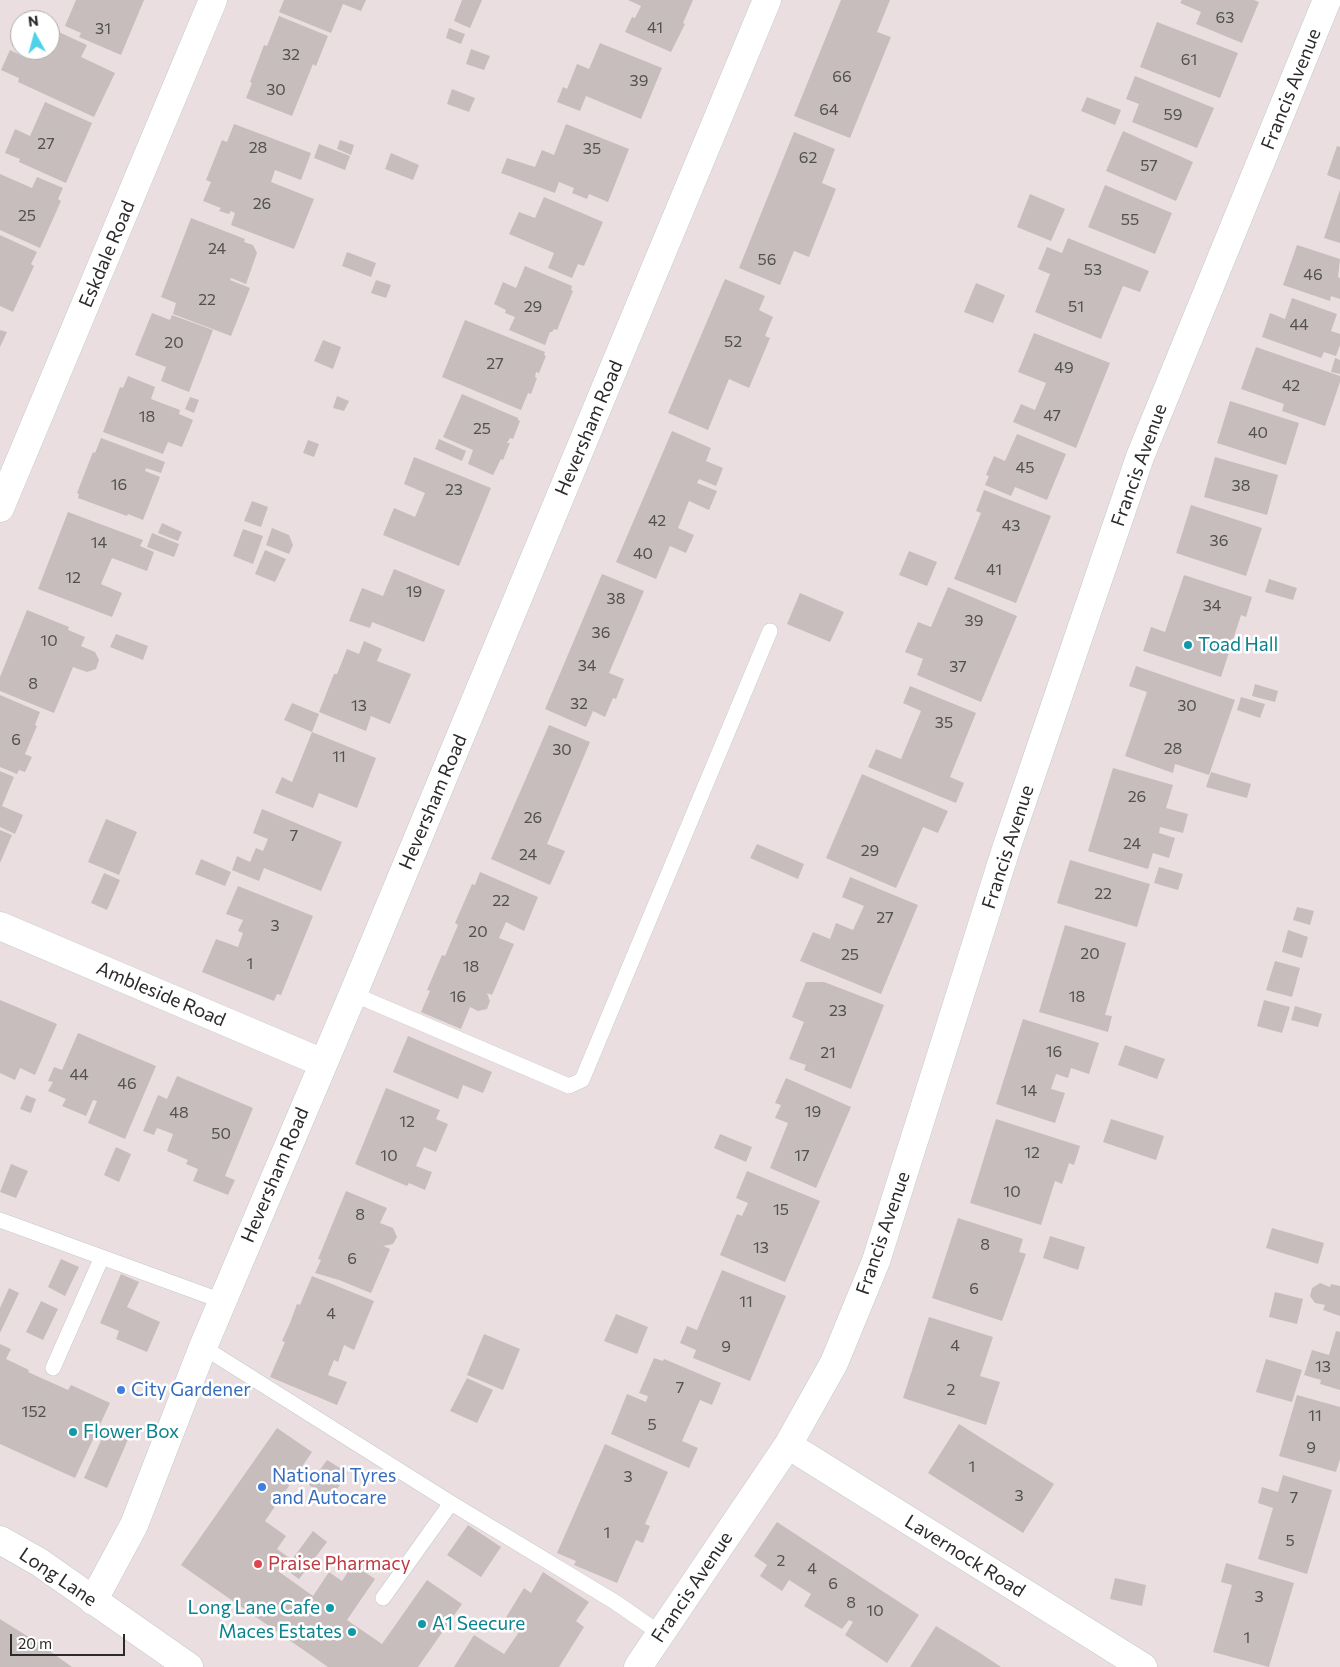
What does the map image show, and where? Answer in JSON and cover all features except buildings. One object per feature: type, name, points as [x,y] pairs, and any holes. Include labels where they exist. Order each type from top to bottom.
[{"type":"street","name":"Eskdale Road","points":[[0,508],[213,0]]},
{"type":"street","name":"Heversham Road","points":[[93,1601],[134,1525],[222,1301],[354,994],[767,0]]},
{"type":"street","name":"Francis Avenue","points":[[639,1667],[788,1444],[834,1362],[876,1262],[1007,846],[1140,457],[1327,0]]},
{"type":"street","name":"Ambleside Road","points":[[0,926],[323,1063]]},
{"type":"street","name":"Lavernock Road","points":[[788,1444],[1142,1667]]},
{"type":"street","name":"Long Lane","points":[[0,1540],[39,1562],[189,1667]]},
{"type":"lane","points":[[354,994],[569,1086],[582,1080],[770,631]]},
{"type":"lane","points":[[0,1220],[222,1301]]},
{"type":"lane","points":[[53,1368],[102,1257]]},
{"type":"lane","points":[[203,1347],[451,1503],[615,1602],[661,1634]]},
{"type":"lane","points":[[383,1598],[451,1503]]},
{"type":"place","name":"Toad Hall","points":[[1188,645]]},
{"type":"place","name":"City Gardener","points":[[121,1390]]},
{"type":"place","name":"Flower Box","points":[[73,1432]]},
{"type":"place","name":"National Tyres and Autocare","points":[[262,1487]]},
{"type":"place","name":"Praise Pharmacy","points":[[258,1564]]},
{"type":"place","name":"Long Lane Cafe","points":[[330,1608]]},
{"type":"place","name":"A1 Seecure","points":[[422,1624]]},
{"type":"place","name":"Maces Estates","points":[[352,1632]]}]
